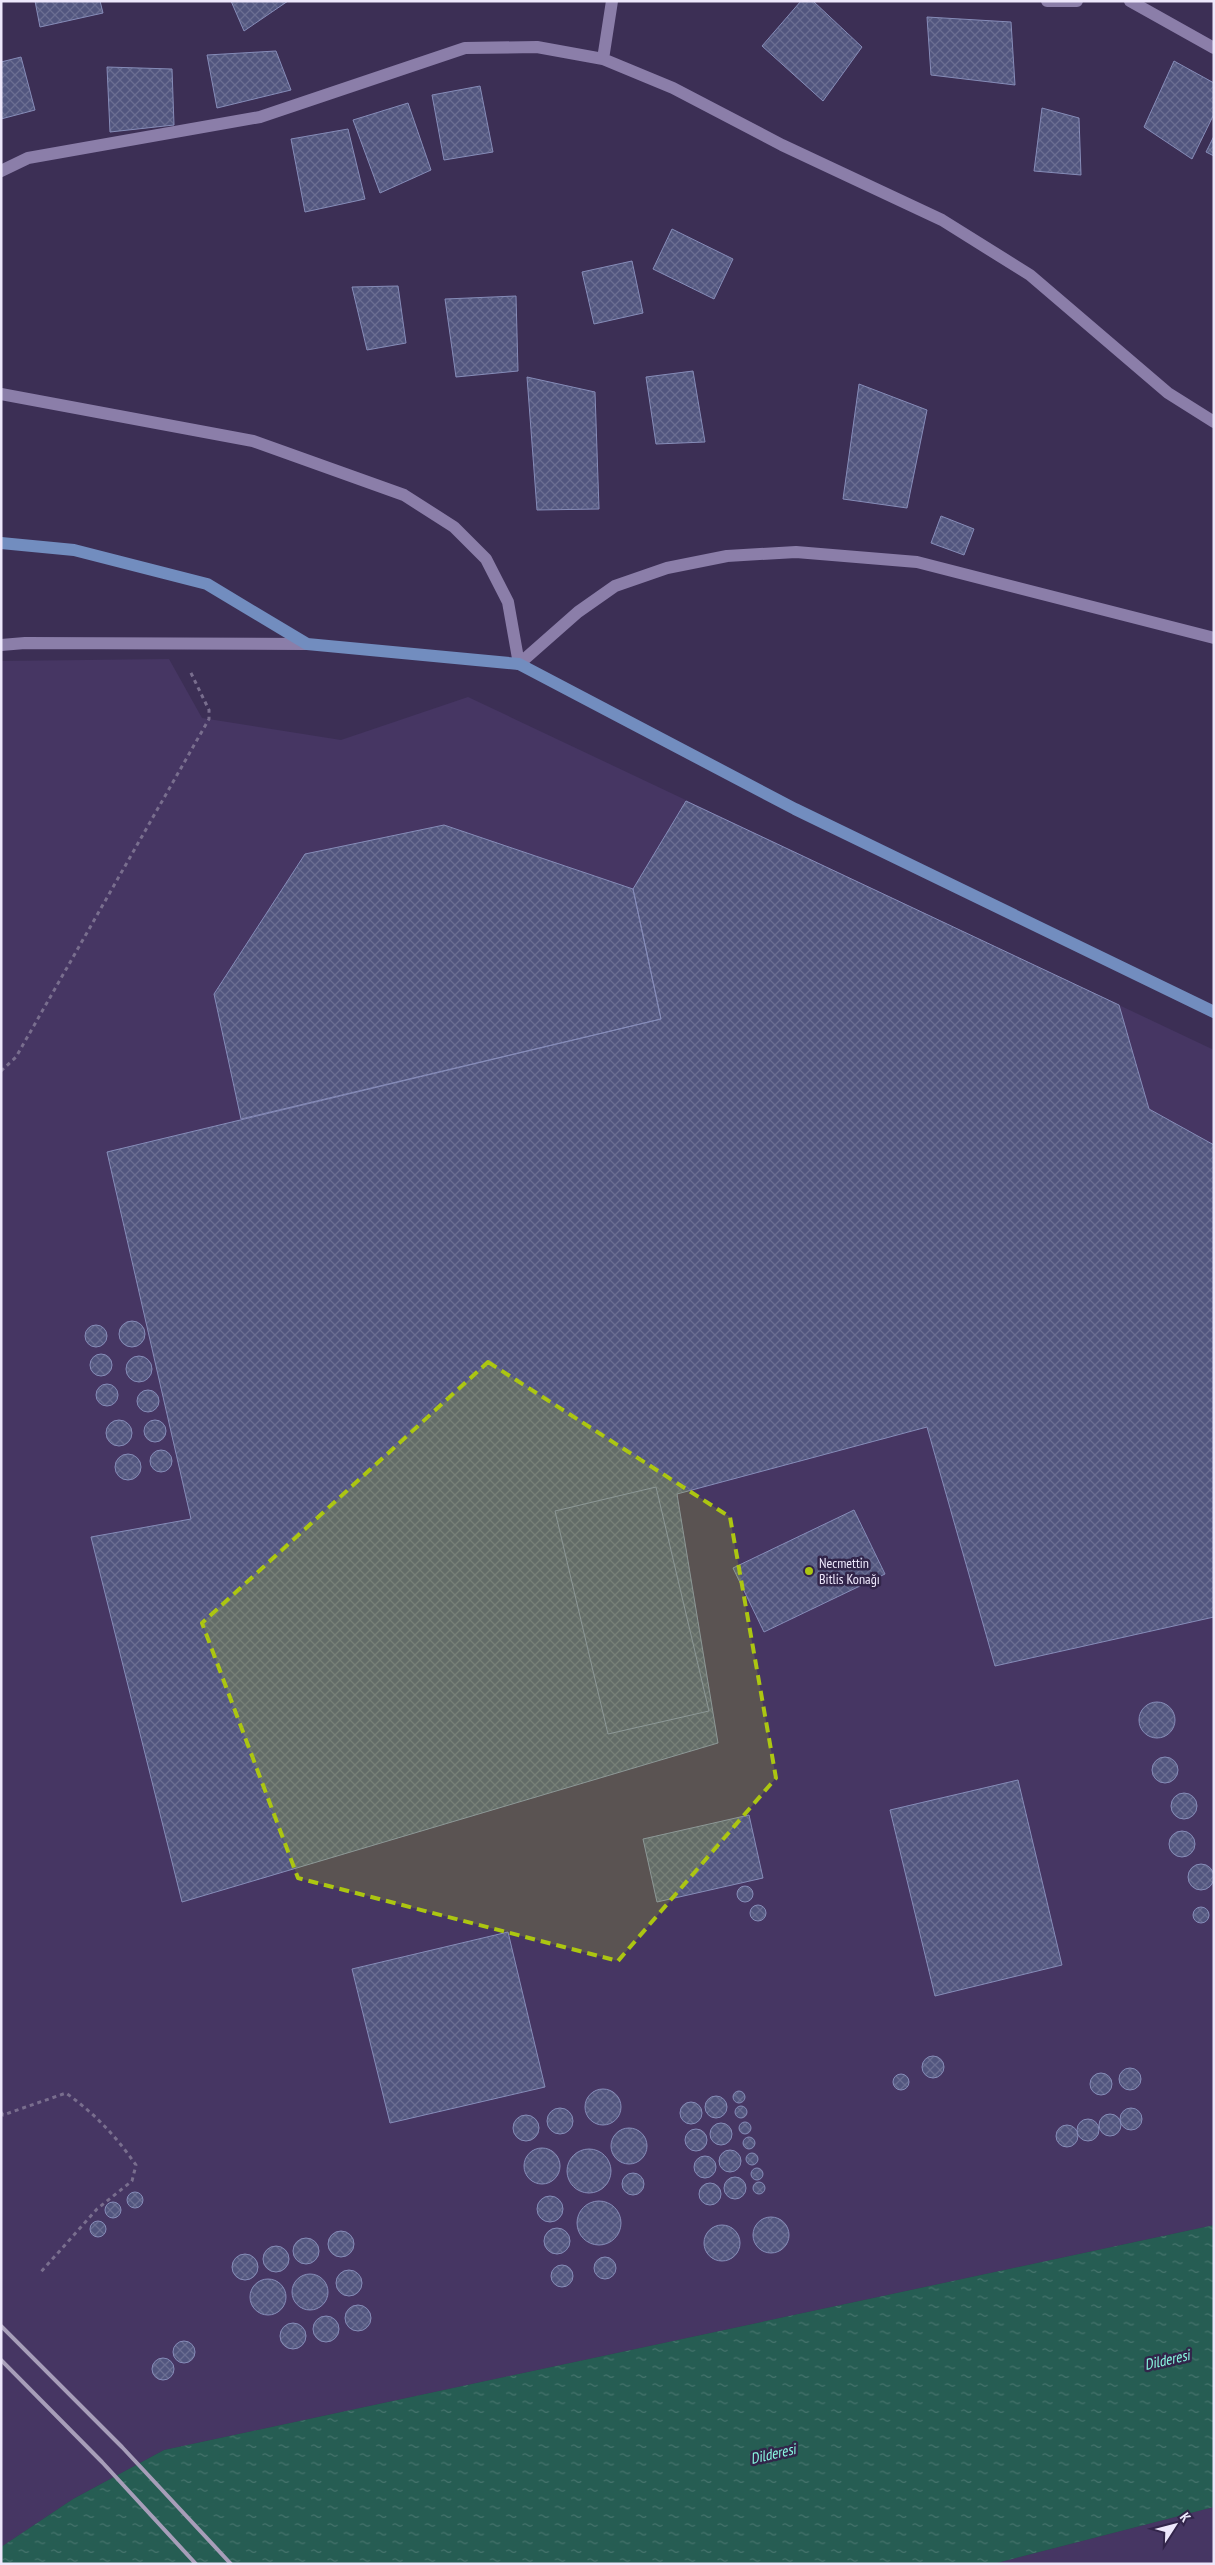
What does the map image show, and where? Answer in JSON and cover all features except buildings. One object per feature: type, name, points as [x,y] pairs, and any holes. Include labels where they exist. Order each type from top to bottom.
[{"type":"main road","points":[[1,543],[74,550],[207,584],[307,644],[519,664],[795,810],[1214,1012]]},
{"type":"street","points":[[602,59],[612,1]]},
{"type":"street","points":[[1047,1],[1077,1]]},
{"type":"street","points":[[1130,1],[1214,48]]},
{"type":"street","points":[[1,171],[28,158],[260,117],[465,48],[537,47],[602,59],[673,88],[782,145],[942,220],[1030,274],[1168,393],[1214,422]]},
{"type":"street","points":[[1,394],[253,441],[404,494],[454,527],[486,559],[508,602],[519,664]]},
{"type":"street","points":[[519,664],[578,612],[615,586],[666,568],[727,556],[796,552],[917,562],[1214,638]]},
{"type":"street","points":[[1,645],[25,643],[307,644]]},
{"type":"path","points":[[1,1071],[16,1057],[209,719],[209,710],[176,644]]},
{"type":"path","points":[[1,2112],[4,2115],[66,2093],[84,2106],[116,2136],[136,2165],[132,2181],[97,2209],[40,2274]]},
{"type":"highlighted area","points":[[488,1362],[730,1517],[776,1778],[618,1961],[298,1878],[202,1623]]},
{"type":"shaded area","points":[[169,659],[202,718],[341,740],[468,697],[1214,1050],[1214,2225],[164,2450],[73,2499],[1,2547],[1,661]]},
{"type":"shaded area","points":[[1214,2507],[1214,2564],[993,2564]]},
{"type":"water","name":"Dilderesi","points":[[1214,2225],[1214,2507],[993,2564],[1,2564],[1,2547],[73,2499],[164,2450]]},
{"type":"railway","points":[[1,2326],[122,2447],[231,2564]]},
{"type":"railway","points":[[1,2360],[102,2462],[196,2564]]},
{"type":"place","name":"Necmettin Bitlis Konağı","points":[[809,1571]]}]
